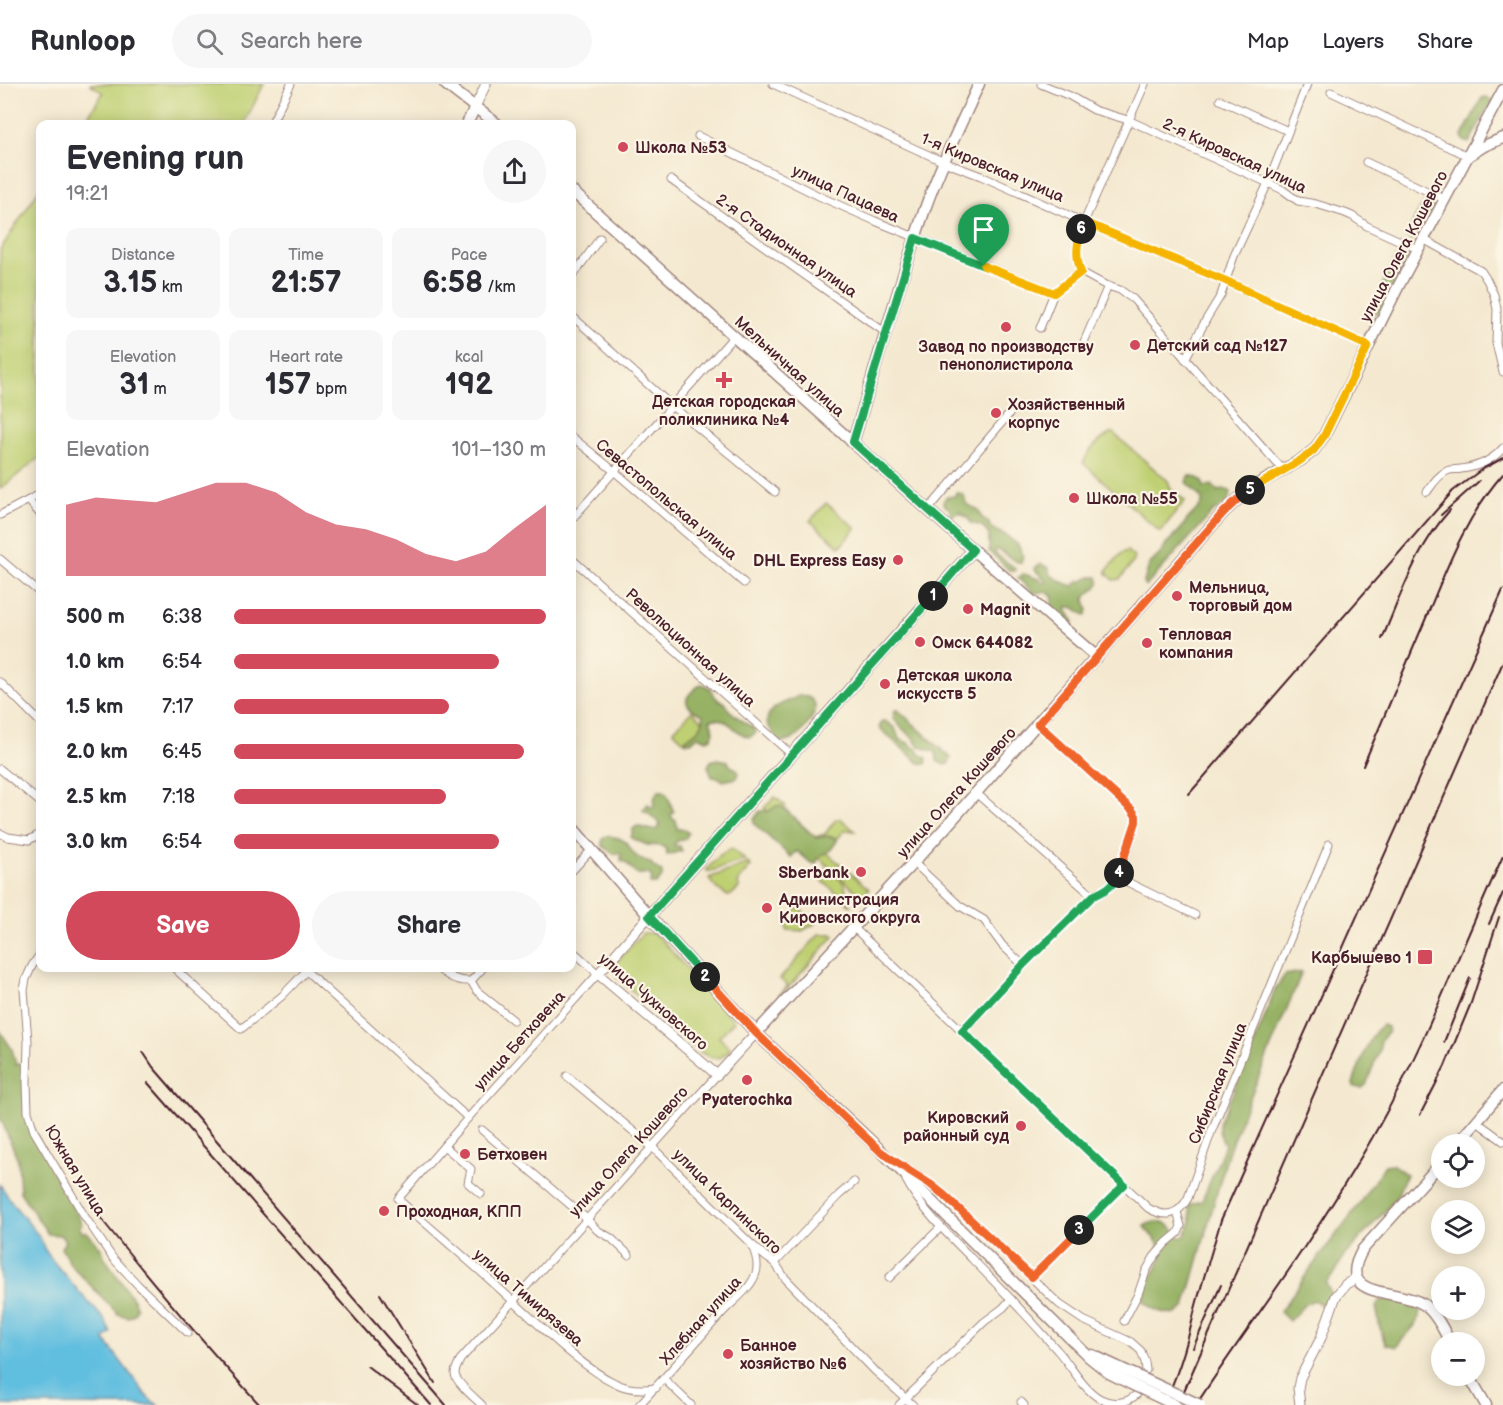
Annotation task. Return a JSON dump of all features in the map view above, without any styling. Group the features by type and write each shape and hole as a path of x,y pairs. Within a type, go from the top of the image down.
{"main road":[{"path":"445,84 492,120"},
{"path":"853,442 915,238 944,162 979,84"},
{"name":"улица Олега Кошевого","path":"756,1033 1038,724 1223,513 1253,487 1301,460 1314,450 1324,436 1444,199 1468,156 1480,143 1503,90"},
{"path":"469,120 475,107"},
{"path":"1480,143 1503,138"},
{"name":"Мельничная улица","path":"576,194 928,510 1097,657"},
{"name":"улица Бетховена","path":"649,916 973,550"},
{"path":"576,831 649,916 756,1033 903,1173 1098,1365 1109,1373 1133,1379 1200,1405"},
{"path":"1466,1134 1503,1090"},
{"path":"1431,1174 1364,1249 1355,1266 1357,1278 1361,1284 1371,1290 1412,1299 1429,1309 1444,1332"},
{"path":"1133,1379 1175,1405"},
{"path":"1475,1386 1486,1405"}],"street":[{"path":"274,120 291,84"},
{"path":"475,107 486,84"},
{"name":"1-я Кировская улица","path":"773,84 944,162 1226,281 1368,346"},
{"name":"2-я Кировская улица","path":"1041,84 1070,96 1094,110 1128,120 1268,183 1298,201 1345,213 1367,226 1420,244 1481,271 1494,295 1497,309 1496,343 1503,372"},
{"path":"1144,84 1084,222 1076,255 1081,272 1133,298 1283,470"},
{"path":"1185,359 1217,303 1307,84"},
{"path":"1331,92 1468,156"},
{"path":"1220,100 1288,131"},
{"name":"улица Пацаева","path":"698,136 821,197 915,238 1054,293"},
{"path":"1366,162 1444,199"},
{"name":"2-я Стадионная улица","path":"671,180 886,333"},
{"path":"576,271 600,238"},
{"path":"1040,328 1054,293 1081,272"},
{"path":"1084,342 1108,286"},
{"path":"576,320 672,406 775,492"},
{"path":"576,514 734,336"},
{"path":"928,510 1010,413"},
{"name":"Севастопольская улица","path":"576,440 744,583"},
{"path":"1427,492 1441,474 1449,470 1474,467 1487,462 1503,448"},
{"path":"0,515 36,497"},
{"path":"29,501 36,509"},
{"path":"0,559 36,590"},
{"name":"Революционная улица","path":"576,563 792,755"},
{"path":"0,682 36,718"},
{"path":"962,1031 1023,965 1093,896 1112,885 1117,877 1136,822 1136,816 1132,810 1038,724"},
{"path":"0,770 36,799"},
{"path":"976,793 1093,896"},
{"path":"0,833 8,837 29,840 36,836"},
{"name":"Сибирская улица","path":"1124,1321 1154,1257 1178,1233 1180,1226 1177,1212 1188,1198 1212,1130 1329,844"},
{"path":"576,867 592,849"},
{"path":"913,862 960,906 984,920 1002,945 1023,965"},
{"path":"1117,877 1195,915"},
{"name":"улица Бетховена","path":"398,1199 649,916"},
{"path":"853,927 1148,1208 1166,1215 1177,1212"},
{"name":"улица Чухновского","path":"576,954 717,1075"},
{"name":"Южная улица","path":"36,960 26,979 24,990 28,1041 28,1112 34,1131 85,1217 112,1257 188,1333"},
{"path":"178,972 241,1029 282,996 302,972"},
{"path":"308,972 468,1118"},
{"path":"442,972 451,979 462,982 471,981 479,972"},
{"path":"471,981 477,991 513,1020"},
{"name":"улица Олега Кошевого","path":"482,1405 457,1379 456,1366 460,1360 651,1146 756,1033"},
{"name":"улица Карпинского","path":"567,1076 651,1146 751,1244 775,1263 792,1286 876,1372 913,1405"},
{"path":"1477,1122 1503,1142"},
{"path":"482,1130 629,1255"},
{"path":"444,1146 471,1169 468,1183 482,1194"},
{"path":"880,1151 944,1195 1059,1304 1070,1312 1131,1342 1141,1352 1146,1370"},
{"path":"903,1173 914,1196 1060,1352 1090,1390 1099,1397 1116,1403 1130,1400 1137,1394"},
{"path":"775,1263 854,1182"},
{"path":"1032,1277 1124,1185"},
{"name":"улица Тимирязева","path":"398,1199 596,1372 614,1383 634,1389 656,1388"},
{"path":"889,1278 941,1227"},
{"name":"Хлебная улица","path":"639,1405 752,1282 758,1264 751,1244"},
{"path":"1300,1405 1298,1388 1300,1378 1324,1333 1336,1296 1346,1284 1357,1278"},
{"path":"899,1405 984,1322 1004,1308 1011,1299"},
{"path":"664,1379 691,1405"}],"green space":[{"path":"90,84 264,84 246,120 86,120 103,93"},
{"path":"1487,97 1492,101 1469,143 1464,141 1462,136 1482,98"},
{"path":"36,194 36,460 0,489 0,250"},
{"path":"1432,196 1437,201 1418,236 1412,240 1407,237 1412,226 1420,209"},
{"path":"1403,249 1408,250 1409,255 1380,312 1372,313 1385,279"},
{"path":"1112,432 1168,481 1171,489 1185,501 1160,532 1083,463 1090,450"},
{"path":"1189,476 1199,478 1204,487 1212,485 1218,491 1231,492 1229,498 1214,511 1146,586 1144,582 1149,565 1202,504 1202,499 1186,482"},
{"path":"956,492 964,495 966,504 978,510 991,528 1018,545 1023,555 1021,563 996,549 995,551 1015,568 1015,571 1010,571 989,551 989,535 982,526 971,523 959,512 950,516 949,509 943,502 946,497 955,496"},
{"path":"826,503 856,528 840,547 810,521"},
{"path":"1127,551 1134,557 1134,561 1120,579 1114,580 1107,574 1107,570 1122,553"},
{"path":"1041,564 1049,568 1050,574 1073,586 1080,580 1082,582 1089,577 1098,577 1099,583 1085,598 1088,610 1086,615 1073,607 1067,608 1074,622 1070,625 1051,611 1053,596 1046,592 1034,593 1018,578 1023,574 1037,578 1044,583 1046,581 1035,570 1035,567"},
{"path":"702,684 709,687 716,698 754,728 756,733 750,737 745,736 727,722 716,719 710,720 714,732 711,738 707,740 698,736 691,742 686,742 685,740 698,730 703,720 703,715 687,703 687,698"},
{"path":"800,695 814,702 814,714 792,740 778,742 768,727 769,714 777,706"},
{"path":"895,710 898,710 951,758 948,764 944,765 937,761 936,752 918,746 893,718"},
{"path":"692,711 705,723 686,743 673,731"},
{"path":"882,721 895,728 899,739 926,757 926,764 919,763 879,728"},
{"path":"718,759 728,761 730,766 737,769 739,773 737,778 723,781 712,777 708,766 711,761"},
{"path":"659,791 664,791 668,796 674,812 671,815 676,820 677,829 684,829 688,833 686,838 676,842 674,846 680,846 682,851 667,855 666,849 662,846 647,845 631,838 633,829 637,826 651,830 657,829 660,824 643,810 648,804 653,808 655,795"},
{"path":"775,797 815,837 825,834 836,819 841,819 855,831 845,830 826,852 869,889 862,897 764,808"},
{"path":"776,806 781,806 816,838 827,836 836,838 837,841 830,851 820,856 816,863 811,863 797,851 791,857 754,824 754,819 760,811 769,811"},
{"path":"609,836 626,842 640,859 650,862 662,872 662,877 656,884 650,884 652,878 649,874 637,874 621,861 621,853 613,854 603,846 604,837"},
{"path":"730,849 745,860 708,872 706,870 720,855"},
{"path":"748,863 751,866 738,881 739,888 731,895 728,896 719,890 709,878"},
{"path":"826,869 844,883 850,905 818,877"},
{"path":"798,907 816,923 802,931 787,930 786,921"},
{"path":"643,933 652,933 659,937 734,1021 719,1037 731,1049 720,1058 699,1052 617,977 614,969 617,961"},
{"path":"819,934 833,934 834,936 781,996 779,995 788,986 780,979"},
{"path":"1302,972 1228,1153 1185,1307 1176,1314 1158,1311 1143,1300 1145,1289 1162,1258 1158,1243 1144,1226 1155,1222 1164,1223 1172,1228 1179,1237 1184,1237 1191,1222 1189,1205 1202,1201 1225,1145 1219,1132 1220,1120 1275,989 1285,975"},
{"path":"1382,1025 1387,1027 1388,1031 1381,1041 1366,1085 1362,1088 1354,1087 1364,1052 1377,1029"},
{"path":"0,1031 12,1049 16,1065 24,1063 27,1116 82,1224 79,1227 83,1233 86,1231 100,1247 106,1260 133,1299 137,1308 134,1314 128,1317 118,1314 71,1265 61,1248 65,1241 60,1235 48,1234 20,1192 18,1160 0,1117"},
{"path":"1392,1164 1406,1174 1396,1199 1344,1256 1335,1273 1326,1283 1332,1296 1329,1304 1325,1307 1314,1300 1305,1304 1289,1321 1280,1312 1385,1165"},
{"path":"1381,1300 1409,1302 1418,1307 1421,1312 1416,1324 1396,1347 1385,1344 1376,1306"}],"water":[{"path":"0,1185 38,1235 53,1261 104,1319 111,1333 104,1339 149,1399 158,1405 0,1405"}],"railway":[{"path":"1189,794 1453,491 1481,470 1503,458"},
{"path":"1363,766 1458,543 1478,507 1503,474"},
{"path":"1441,515 1479,481"},
{"path":"1382,639 1419,555 1438,524 1450,510"},
{"path":"1163,1405 1182,1360 1221,1220 1503,590"},
{"path":"1176,1405 1503,662"},
{"path":"1196,1405 1309,1239 1380,1124 1414,1058 1503,856"},
{"path":"1489,924 1503,893"},
{"path":"1420,1115 1445,1066 1471,1003 1499,917"},
{"path":"1444,1042 1470,978"},
{"path":"143,1052 153,1067 446,1405"},
{"path":"148,1083 431,1405"},
{"path":"91,1206 174,1307 260,1405"},
{"path":"1193,1348 1221,1285"},
{"path":"380,1294 435,1383"},
{"path":"367,1366 418,1405"}],"place":[{"name":"Школа №53","path":"623,147"},
{"name":"Завод по производству пенополистирола","path":"1006,327"},
{"name":"Детский сад №127","path":"1135,345"},
{"name":"Детская городская поликлиника №4","path":"724,380"},
{"name":"Хозяйственный корпус","path":"996,413"},
{"name":"Школа №55","path":"1074,498"},
{"name":"DHL Express Easy","path":"898,560"},
{"name":"Мельница, торговый дом","path":"1177,596"},
{"name":"Magnit","path":"968,609"},
{"name":"Омск 644082","path":"920,642"},
{"name":"Тепловая компания","path":"1147,643"},
{"name":"Детская школа искусств 5","path":"885,684"},
{"name":"Sberbank","path":"861,872"},
{"name":"Администрация Кировского округа","path":"767,908"},
{"name":"Карбышево 1","path":"1425,957"},
{"name":"Pyaterochka","path":"747,1080"},
{"name":"Кировский районный суд","path":"1021,1126"},
{"name":"Бетховен","path":"465,1154"},
{"name":"Проходная, КПП","path":"384,1211"},
{"name":"Банное хозяйство №6","path":"728,1354"}],"route":[{"path":"1084,222 1226,281 1368,346 1324,436 1314,450 1301,460 1253,487 1223,513 1038,724 1132,810 1136,816 1136,822 1121,868 1112,885 1093,896 1023,965 962,1031 1124,1185 1032,1277 944,1195 880,1151 756,1033 649,916 973,550 853,442 915,238 984,266 1054,293 1081,272 1076,255 1084,222"}]}
